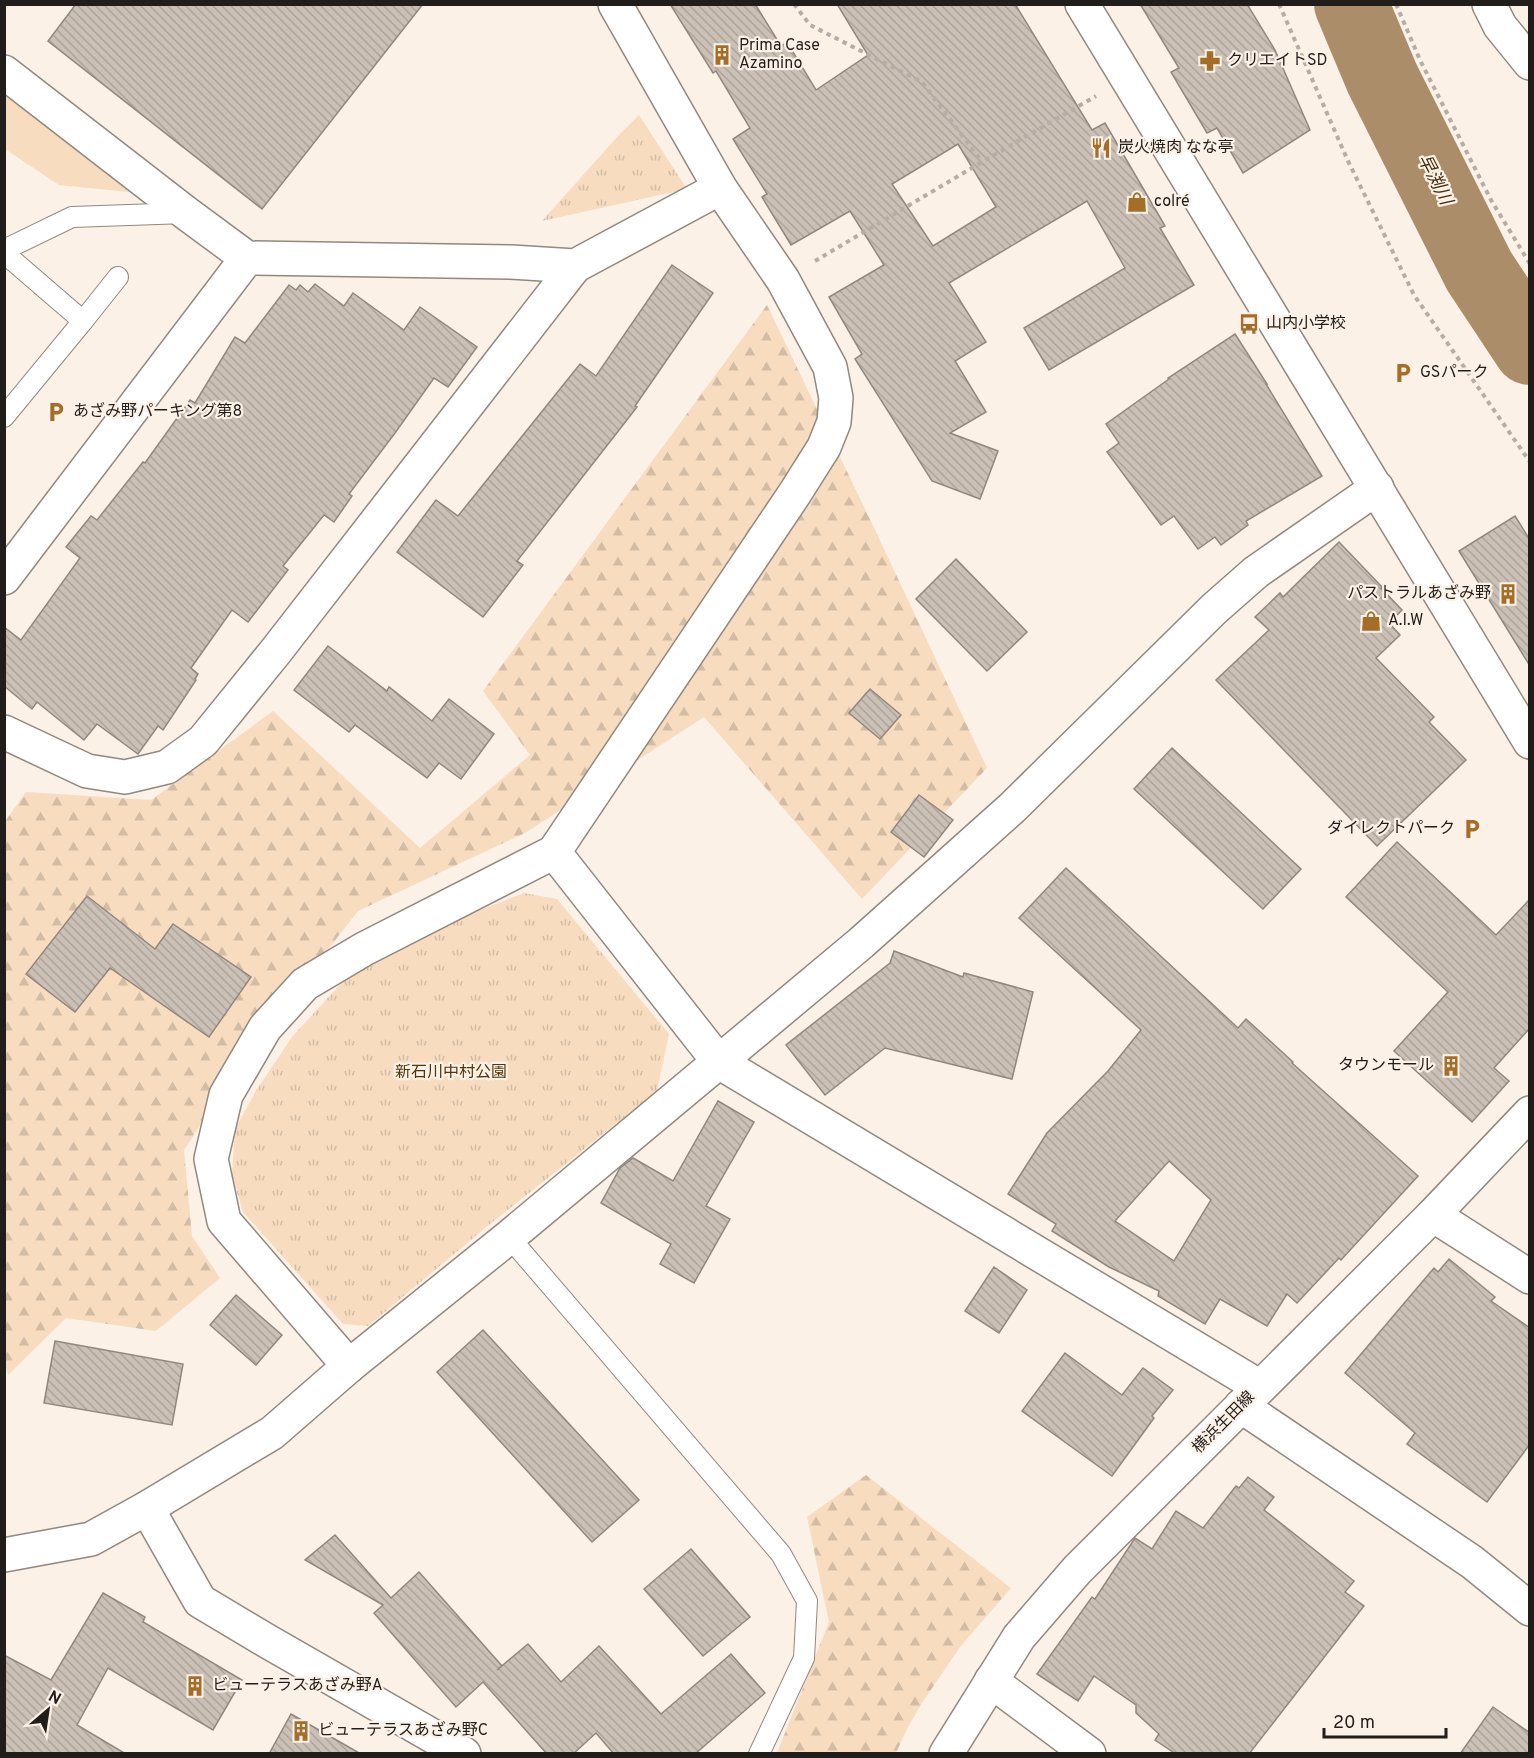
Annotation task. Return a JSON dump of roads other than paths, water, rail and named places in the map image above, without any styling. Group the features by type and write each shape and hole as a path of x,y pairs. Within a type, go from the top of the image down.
{"street":[{"path":"349,1366 224,1221 211,1159 226,1095 265,1028 305,984 364,949 554,852 795,493 824,447 834,422 836,398 830,367 783,280 720,188 615,4"},
{"path":"1082,4 1530,742"},
{"path":"1489,4 1500,26 1530,63"},
{"path":"4,72 247,258 511,262 575,266"},
{"path":"4,732 87,771 125,777 167,767 203,741 276,651 575,266 720,188"},
{"path":"4,578 247,258"},
{"path":"4,1555 91,1539 273,1433 349,1366 509,1237 861,943 1012,808 1214,609 1256,572 1377,488"},
{"path":"554,852 719,1062 1251,1396 1472,1562 1530,1609"},
{"name":"横浜生田線","path":"946,1754 1019,1637 1077,1570 1433,1215 1530,1113"},
{"path":"1433,1215 1530,1278"},
{"path":"147,1508 200,1601 464,1754"},
{"path":"991,1681 1089,1754"}],"lane":[{"path":"83,321 4,251 72,217 186,213"},
{"path":"4,417 118,277"},
{"path":"509,1237 781,1554 807,1601 804,1658 759,1754"}],"waterway":[{"name":"早渕川","path":"1351,4 1382,78 1479,271 1530,348"}],"place":[{"name":"Prima Case Azamino","path":"722,55"},
{"name":"クリエイトSD","path":"1210,61"},
{"name":"炭火焼肉 なな亭","path":"1101,148"},
{"name":"colré","path":"1137,202"},
{"name":"山内小学校","path":"1249,324"},
{"name":"GSパーク","path":"1403,373"},
{"name":"あざみ野パーキング第8","path":"56,412"},
{"name":"パストラルあざみ野","path":"1508,594"},
{"name":"A.I.W","path":"1371,621"},
{"name":"ダイレクトパーク","path":"1472,829"},
{"name":"タウンモール","path":"1451,1066"},
{"name":"ビューテラスあざみ野A","path":"195,1686"},
{"name":"ビューテラスあざみ野C","path":"301,1731"}],"park label":[{"name":"新石川中村公園","path":"451,1073"}]}
